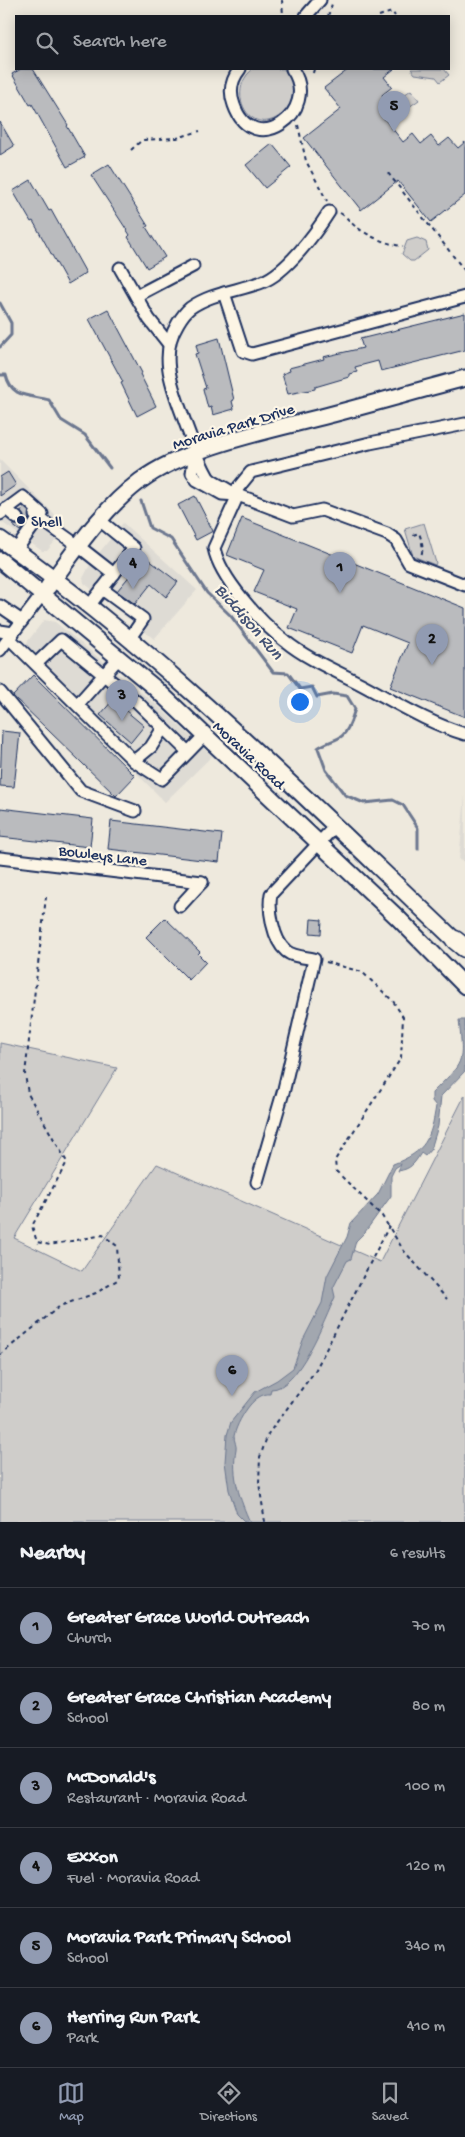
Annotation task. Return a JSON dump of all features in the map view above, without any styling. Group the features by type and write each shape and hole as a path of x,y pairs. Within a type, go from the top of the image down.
{"main road":[{"name":"Moravia Park Drive","path":"41,596 77,544 98,520 140,481 158,470 195,454 267,430 465,378"},
{"name":"Moravia Road","path":"0,539 54,578 130,638 230,726 462,946"},
{"name":"Moravia Road","path":"2,567 155,688 465,986"}],"street":[{"path":"307,15 320,0"},
{"path":"239,70 233,79 233,101 241,120 248,127 257,129 278,126 286,120 296,107 300,93 299,82 293,70"},
{"path":"330,210 319,228 286,268 262,282 224,293 189,308 177,324 168,343 170,382 195,454 192,472 197,480 222,494 235,494 293,516 322,510 387,534 396,540 407,562 465,585"},
{"path":"136,296 193,266"},
{"path":"120,268 149,319 168,343"},
{"path":"224,293 242,351 252,354 465,297"},
{"path":"465,424 370,443 251,472 235,494 214,548 229,582 285,642 303,654 435,723 465,734"},
{"path":"3,512 20,505 23,497 40,510 42,514 29,527 16,550"},
{"path":"3,512 17,518"},
{"path":"37,517 77,544 114,574"},
{"path":"89,606 134,548 98,520"},
{"path":"102,589 143,619 130,638"},
{"name":"Moravia Park Drive","path":"0,650 7,634 22,621 41,596"},
{"path":"0,606 22,621"},
{"path":"7,634 134,760 162,779 205,736"},
{"path":"36,664 61,640 137,702 188,752"},
{"path":"78,704 118,658"},
{"path":"0,692 81,791 135,811"},
{"path":"134,760 151,747 163,728"},
{"path":"257,1182 284,1089 314,959 292,954 281,945 270,909 270,900 275,888 335,826"},
{"name":"Bowleys Lane","path":"0,858 202,882 180,906"}],"path":[{"path":"282,0 283,15"},
{"path":"328,15 332,4"},
{"path":"382,15 392,12 394,15"},
{"path":"298,125 306,161 330,210 347,216 355,226 392,245 403,246"},
{"path":"131,150 142,140 177,138 200,131"},
{"path":"388,173 465,271"},
{"path":"413,534 419,533 423,550 417,567"},
{"path":"0,1355 60,1306 96,1293 119,1279 117,1246 103,1235 50,1246 38,1242 32,1226 67,1162 28,1094 26,1074 46,898"},
{"path":"314,959 362,972 393,1001 403,1017 401,1058 335,1160 336,1171 379,1213 404,1251 447,1299"},
{"path":"265,1522 259,1483 260,1457 268,1434 315,1371 388,1226"}],"shaded area":[{"path":"252,70 285,70 294,85 291,105 278,117 266,121 255,119 247,113 242,103 241,91 244,79"},
{"path":"412,70 445,70 449,75 440,82 436,77 415,74"},
{"path":"411,90 419,100 409,107 401,97"},
{"path":"417,238 426,242 428,250 414,261 410,261 402,254 407,241"},
{"path":"0,460 67,527 47,551 42,551 0,521"},
{"path":"123,523 197,590 154,639 84,583 83,578 91,563"},
{"path":"424,523 435,565 413,556 405,529"},
{"path":"44,620 55,622 159,707 212,756 165,802 18,654"},
{"path":"465,796 465,862 459,860"},
{"path":"459,1020 465,1020 465,1071 441,1096 438,1126 431,1149 425,1156 421,1153 409,1167 398,1171 401,1164 395,1168 391,1176 391,1196 365,1232 356,1241 351,1259 347,1261 333,1288 335,1297 309,1352 291,1378 281,1386 271,1389 270,1394 262,1395 252,1403 236,1428 234,1436 236,1478 240,1496 250,1522 245,1522 237,1514 229,1490 225,1462 227,1435 231,1422 255,1392 277,1380 293,1368 303,1340 322,1303 327,1276 347,1237 351,1223 378,1194 393,1164 420,1149 429,1135 436,1106 432,1101 432,1093 456,1068 461,1055"},
{"path":"0,1043 117,1068 14,1238 82,1271 157,1164 380,1262 465,1095 465,1522 0,1522"}],"building":[{"path":"19,70 34,70 68,125 85,157 67,167 32,104 30,105 12,74"},
{"path":"348,70 393,70 384,77 392,87 382,95 390,105 380,113 403,142 413,134 421,144 431,136 439,146 449,138 458,148 465,142 465,195 431,222 398,181 361,210 304,138 341,109 324,88"},
{"path":"0,122 14,146 0,155"},
{"path":"272,144 291,167 265,188 246,165"},
{"path":"109,164 165,257 147,268 128,237 130,235 91,175"},
{"path":"31,180 49,211 51,210 86,273 68,284 33,221 31,222 13,191"},
{"path":"108,309 142,373 140,374 156,406 137,416 121,383 123,382 89,319"},
{"path":"465,313 465,350 381,371 378,361 355,367 357,372 349,374 349,377 315,387 315,389 288,394 282,374 290,371 289,368 324,359 323,357 363,348 360,339"},
{"path":"219,338 234,400 232,401 234,409 213,415 211,407 208,408 203,389 206,388 195,354 198,353 196,345"},
{"path":"8,472 16,485 0,496 0,477"},
{"path":"195,496 213,531 196,540 178,505"},
{"path":"24,508 28,512 29,519 20,531 12,525 19,525 23,522 24,516 21,512"},
{"path":"242,518 465,608 465,717 390,687 408,643 363,625 352,653 289,628 297,609 254,592 264,570 227,555"},
{"path":"149,560 178,582 166,597 151,584 135,604 117,591 132,573 136,576"},
{"path":"33,675 135,776 116,796 13,696"},
{"path":"113,700 144,726 131,742 100,715"},
{"path":"2,731 20,733 14,787 0,786"},
{"path":"0,808 93,819 90,847 0,837"},
{"path":"111,821 222,834 219,862 108,849"},
{"path":"165,918 200,952 198,954 206,962 189,980 146,937"},
{"path":"311,919 322,920 321,934 310,933"}],"waterway":[{"name":"Biddison Run","path":"0,303 11,323 11,335 0,347"},
{"name":"Biddison Run","path":"0,375 6,375 8,382 17,392 49,400 61,420 85,435 110,468"},
{"name":"Biddison Run","path":"141,501 150,528 171,539 207,593 231,616 273,672 288,673 300,689 312,687 317,697 333,694 347,696 355,709 351,722 343,735 318,748 326,770 345,795 364,803 393,800 403,805 418,828 418,849"}],"tunnel":[{"path":"24,508 35,515"}],"place":[{"name":"Moravia Park Primary School","path":"394,132"},
{"name":"Shell","path":"21,520"},
{"name":"Exxon","path":"133,589"},
{"name":"Greater Grace World Outreach","path":"340,593"},
{"name":"Greater Grace Christian Academy","path":"432,665"},
{"name":"McDonald's","path":"122,721"},
{"name":"Herring Run Park","path":"232,1396"}]}
